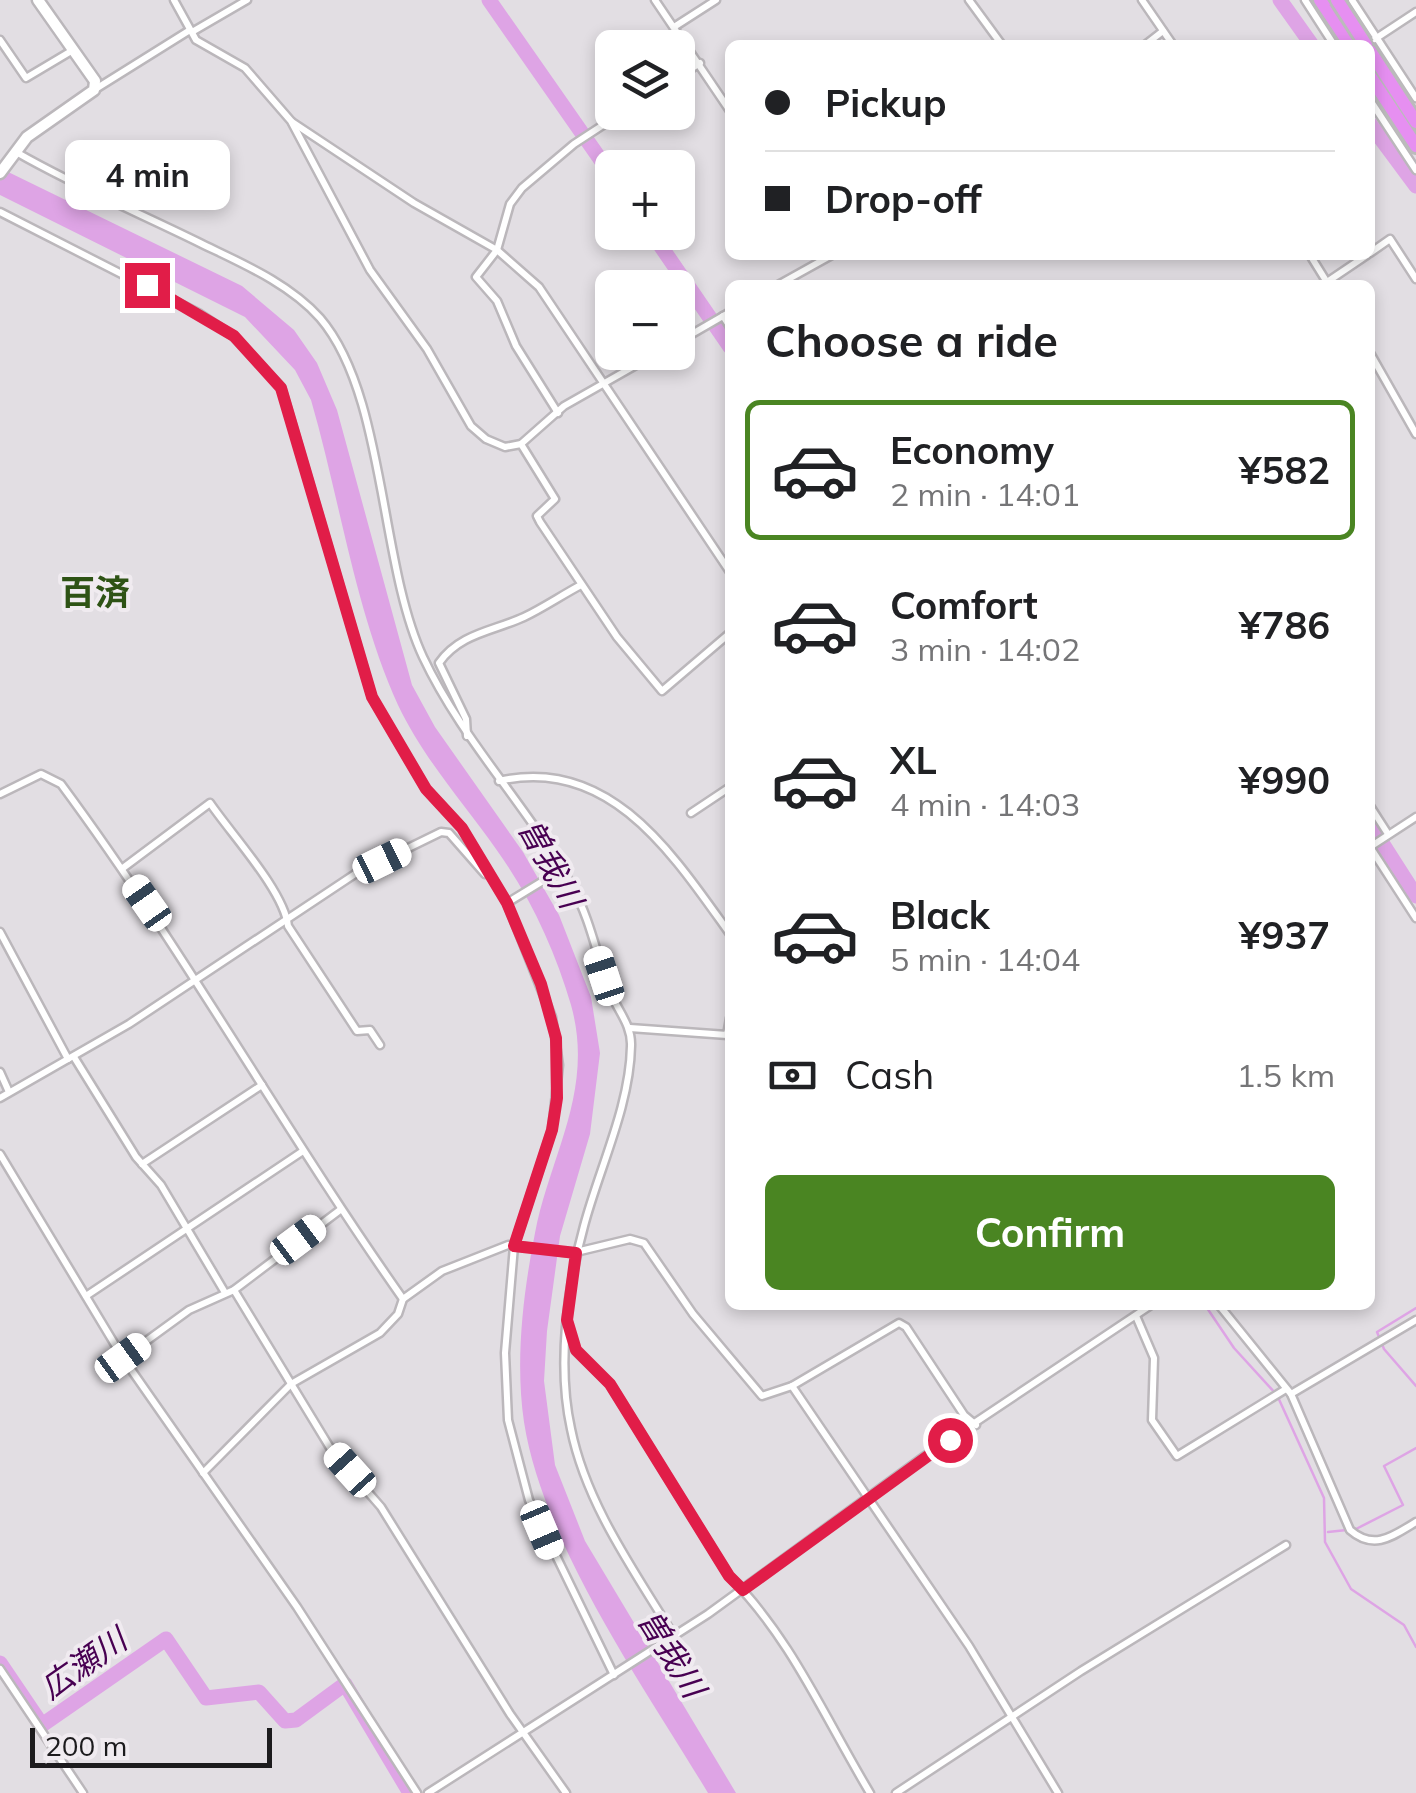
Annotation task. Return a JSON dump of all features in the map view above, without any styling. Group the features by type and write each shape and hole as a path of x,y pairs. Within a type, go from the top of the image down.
{"highway":[{"path":"1320,0 1347,40"},
{"path":"1337,0 1366,40"},
{"path":"1375,53 1416,122"},
{"path":"1375,84 1416,146"}],"main road":[{"path":"0,174 11,154 94,90 95,81 38,0"}],"street":[{"path":"174,0 191,32 245,68 291,121 370,270 427,349 472,426 498,445 522,444 558,414 630,370"},
{"path":"94,90 246,0"},
{"path":"655,0 725,103"},
{"path":"674,28 716,0"},
{"path":"969,0 998,40"},
{"path":"1142,0 1169,40"},
{"path":"1305,0 1331,40"},
{"path":"1352,0 1368,40"},
{"path":"1375,41 1416,12"},
{"path":"1152,40 1164,32"},
{"path":"0,40 26,78 73,50"},
{"path":"1375,51 1416,98"},
{"path":"695,66 700,63"},
{"path":"1375,108 1416,170"},
{"path":"291,121 414,203 497,250 539,287 725,564"},
{"path":"558,414 516,346 497,301 476,276 497,250 510,204 574,144 595,130"},
{"path":"11,154 256,270 322,320 342,355 362,414 410,626 467,738 558,872 587,922 614,1002 630,1028 629,1068 574,1253 567,1320 567,1398 574,1442 610,1530 674,1636"},
{"path":"0,212 200,314 234,336 281,388 372,697 426,789 462,828 496,886"},
{"path":"1375,249 1390,239 1416,279"},
{"path":"787,280 821,260"},
{"path":"1332,280 1360,260"},
{"path":"695,331 725,315"},
{"path":"1375,361 1413,422 1416,434"},
{"path":"522,444 555,499 537,516 581,584 662,691 725,637"},
{"path":"467,738 466,719 439,663 445,654 484,629 520,619 581,584"},
{"path":"0,794 47,773 61,784 198,979 340,1210 403,1299"},
{"path":"498,781 526,774 570,781 611,798 660,841 725,927"},
{"path":"691,813 725,790"},
{"path":"123,868 210,803 262,875 356,1031 370,1030 380,1045"},
{"path":"1375,814 1388,836"},
{"path":"1375,844 1416,818"},
{"path":"0,1098 198,979 354,874 441,832 448,833 510,902 546,1000 559,1065 552,1130 519,1246 505,1353 506,1398 516,1462 555,1560 614,1675"},
{"path":"1375,852 1416,918"},
{"path":"510,902 558,872"},
{"path":"0,932 71,1058 142,1164 161,1185 224,1291"},
{"path":"630,1028 725,1035"},
{"path":"0,1072 9,1092"},
{"path":"142,1164 197,1132 262,1084"},
{"path":"86,1296 303,1151"},
{"path":"0,1154 123,1358 351,1687 417,1793"},
{"path":"123,1358 189,1310 224,1291 234,1290 340,1210"},
{"path":"203,1473 291,1384 380,1333 398,1314 403,1299 442,1271 493,1249 519,1246 574,1253 630,1239 644,1243 762,1396 792,1386 899,1323 906,1327 964,1415 976,1425"},
{"path":"234,1290 332,1451 381,1507 523,1733 566,1793"},
{"path":"428,1793 666,1642 743,1590 865,1498 1145,1310"},
{"path":"1222,1310 1289,1391 1350,1530 1361,1540 1385,1541 1416,1522"},
{"path":"1136,1316 1154,1358 1152,1420 1177,1456 1416,1320"},
{"path":"567,1320 576,1350 610,1384 729,1576 816,1694 870,1793"},
{"path":"792,1386 969,1646 1058,1793"},
{"path":"896,1793 1009,1717 1286,1545"},
{"path":"0,1669 83,1793"}],"shaded area":[{"path":"0,168 242,286 294,330 317,363 337,410 412,685 435,727 523,852 559,915 591,997 600,1053 590,1134 560,1236 547,1331 544,1381 555,1465 585,1541 736,1793 708,1793 599,1614 552,1517 535,1469 521,1399 522,1328 535,1233 574,1094 577,1036 571,1005 549,944 520,885 431,761 398,705 359,593 311,400 295,370 245,317 0,195"}],"waterway":[{"path":"489,0 595,152"},
{"path":"1280,0 1308,40"},
{"path":"1375,131 1416,186"},
{"path":"663,250 725,340"},
{"path":"1375,832 1416,896"},
{"path":"1416,1308 1377,1332 1384,1349 1416,1386"},
{"path":"1208,1310 1234,1348 1277,1395 1324,1498 1325,1542 1351,1589 1404,1625 1416,1647"},
{"path":"1328,1532 1356,1529 1403,1505 1384,1466 1416,1448"},
{"name":"広瀬川","path":"0,1663 42,1725 166,1639 206,1698 259,1692 285,1721 296,1720 345,1684 410,1793"}],"district":[{"name":"百済","path":"95,592"}],"route":[{"path":"147,285 234,336 281,388 372,697 426,789 462,828 507,903 552,1017 559,1065 552,1130 514,1246 576,1253 567,1320 576,1350 610,1384 729,1576 743,1590 950,1440"}],"water label":[{"name":"曽我川","path":"551,863"},
{"name":"曽我川","path":"672,1653"}]}
